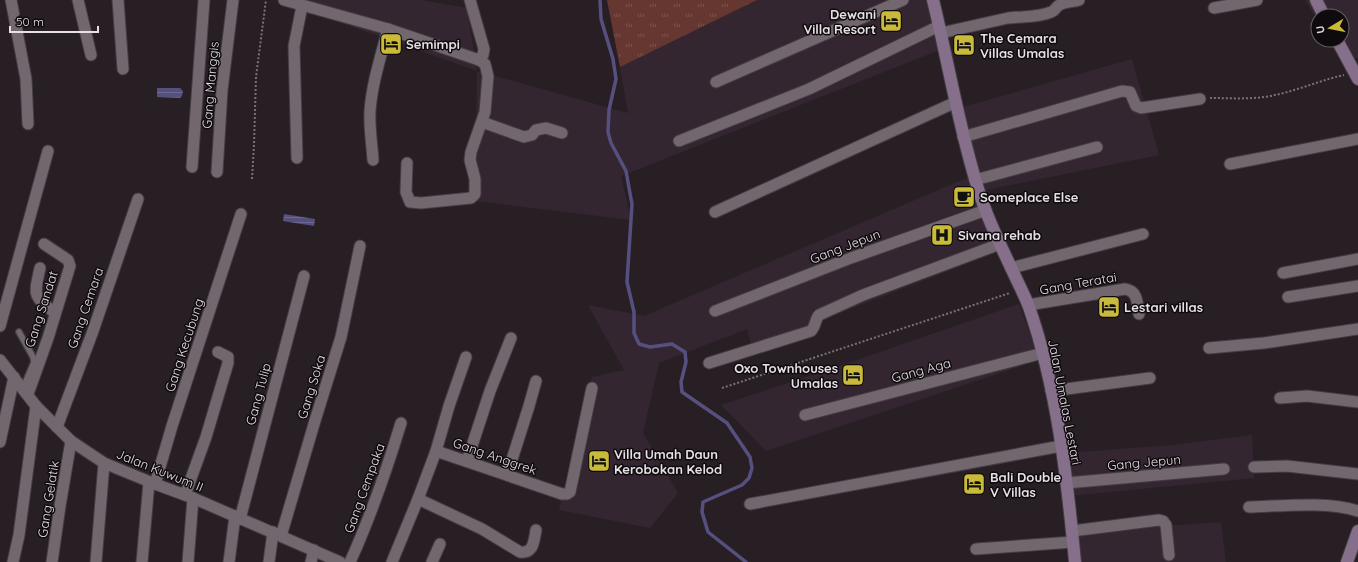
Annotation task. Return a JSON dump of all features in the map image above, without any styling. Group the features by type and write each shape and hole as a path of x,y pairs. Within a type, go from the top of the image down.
{"street":[{"path":"11,0 26,79 28,124"},
{"path":"78,0 91,56"},
{"path":"118,0 123,69"},
{"path":"192,167 204,0"},
{"name":"Gang Manggis","path":"217,172 222,90 233,0"},
{"path":"284,0 388,29 480,60 485,64 487,71 485,112 471,152 470,160 475,179 475,194 471,198 421,203 410,202 406,192 408,162"},
{"path":"470,0 484,49 480,60"},
{"path":"716,82 903,0"},
{"name":"Jalan Umalas Lestari","path":"933,0 963,137 975,180 1000,244 1028,306 1043,353 1061,446 1075,562"},
{"path":"679,141 809,89 940,30 1019,16 1027,17 1047,14 1052,12 1058,5 1078,0"},
{"path":"1214,8 1257,0"},
{"path":"297,158 294,52 302,6"},
{"path":"373,160 370,112 373,91 388,29"},
{"path":"1341,48 1357,76"},
{"path":"963,137 1122,92 1130,92 1136,106 1141,108 1200,98"},
{"path":"715,212 956,102"},
{"path":"482,122 524,137 532,135 536,130 546,128 562,133"},
{"path":"1230,164 1358,138"},
{"path":"975,180 1097,147"},
{"path":"0,326 48,151"},
{"name":"Gang Cemara","path":"57,427 93,331 138,199"},
{"name":"Gang Jepun","path":"715,311 851,258 986,210"},
{"name":"Gang Kecubung","path":"152,483 241,214"},
{"path":"1011,268 1143,234"},
{"name":"Gang Sandat","path":"26,391 48,338 70,264 68,260 44,244"},
{"path":"709,363 811,330 814,327 819,315 863,294 1000,244"},
{"name":"Gang Soka","path":"269,562 341,337 360,246"},
{"path":"1283,272 1358,259"},
{"path":"40,268 35,291 39,300 55,313"},
{"name":"Gang Tulip","path":"229,562 238,518 304,276"},
{"path":"1288,297 1358,286"},
{"name":"Gang Teratai","path":"1028,306 1125,289 1133,291 1139,314"},
{"path":"1209,348 1264,343 1358,329"},
{"path":"467,461 490,391 511,338"},
{"path":"188,562 189,497 228,363 228,357 218,352"},
{"name":"Gang Aga","path":"805,414 1043,353"},
{"path":"436,451 449,406 466,357"},
{"name":"Jalan Kuwum II","path":"0,360 26,391 36,406 71,441 104,463 189,497 340,562"},
{"path":"0,442 14,377"},
{"path":"1051,391 1150,378"},
{"path":"507,475 536,381"},
{"name":"Gang Anggrek","path":"392,562 436,451 562,494 567,494 570,492 592,388"},
{"path":"1280,398 1307,396 1358,402"},
{"path":"13,562 19,535 36,406"},
{"name":"Gang Cempaka","path":"350,562 370,518 384,479 401,423"},
{"name":"Gang Gelatik","path":"52,562 71,441"},
{"path":"750,504 1061,446"},
{"path":"96,562 104,463"},
{"path":"1254,467 1287,466 1358,474"},
{"name":"Gang Jepun","path":"1066,483 1224,468"},
{"path":"142,562 152,483"},
{"path":"418,499 482,529 520,552 525,553 529,551 532,546 536,530"},
{"path":"1249,507 1320,506 1358,511"},
{"path":"976,549 1073,537 1159,520 1166,524 1169,555"},
{"path":"1347,562 1358,531"},
{"path":"432,562 440,544"},
{"path":"311,562 314,550"}],"lane":[{"path":"18,332 34,362 26,391"}],"path":[{"path":"252,179 256,77 266,0"},
{"path":"1200,98 1251,98 1274,96 1332,78 1357,76"},
{"path":"722,388 1021,289"}],"shaded area":[{"path":"277,0 421,0 467,8 477,71"},
{"path":"757,0 931,0 942,49 621,176 631,220 475,201 477,71 628,113 620,67"},
{"path":"1305,0 1358,0 1358,58 1343,60 1335,48 1350,48 1350,8 1310,8"},
{"path":"1132,59 1159,155 981,191 1000,251 837,314 753,353 747,329 659,363 643,433 678,493 650,528 559,510 592,377 624,370 588,305 644,316 971,176 964,164 956,109"},
{"path":"157,88 180,88 183,91 182,96 180,98 157,97"},
{"path":"284,214 315,219 314,226 283,221"},
{"path":"1019,304 1039,360 766,451 721,405 854,361"},
{"path":"1252,435 1254,478 1061,498 1066,453 1172,445"},
{"path":"1221,522 1226,562 1071,562 1066,533"}],"green space":[{"path":"607,0 757,0 620,67"}],"waterway":[{"path":"600,0 601,19 613,59 616,79 609,110 608,132 611,143 626,171 632,204 627,282 634,312 634,333 639,344 650,347 672,344 685,352 686,362 681,382 682,392 727,423 750,457 752,468 749,478 742,485 703,502 702,512 708,532 746,562"}],"place":[{"name":"Dewani Villa Resort","path":"891,21"},
{"name":"Semimpi","path":"391,44"},
{"name":"The Cemara Villas Umalas","path":"964,45"},
{"name":"Someplace Else","path":"964,197"},
{"name":"Sivana rehab","path":"942,235"},
{"name":"Lestari villas","path":"1109,307"},
{"name":"Oxo Townhouses Umalas","path":"853,375"},
{"name":"Villa Umah Daun Kerobokan Kelod","path":"599,461"},
{"name":"Bali Double V Villas","path":"974,484"}]}
